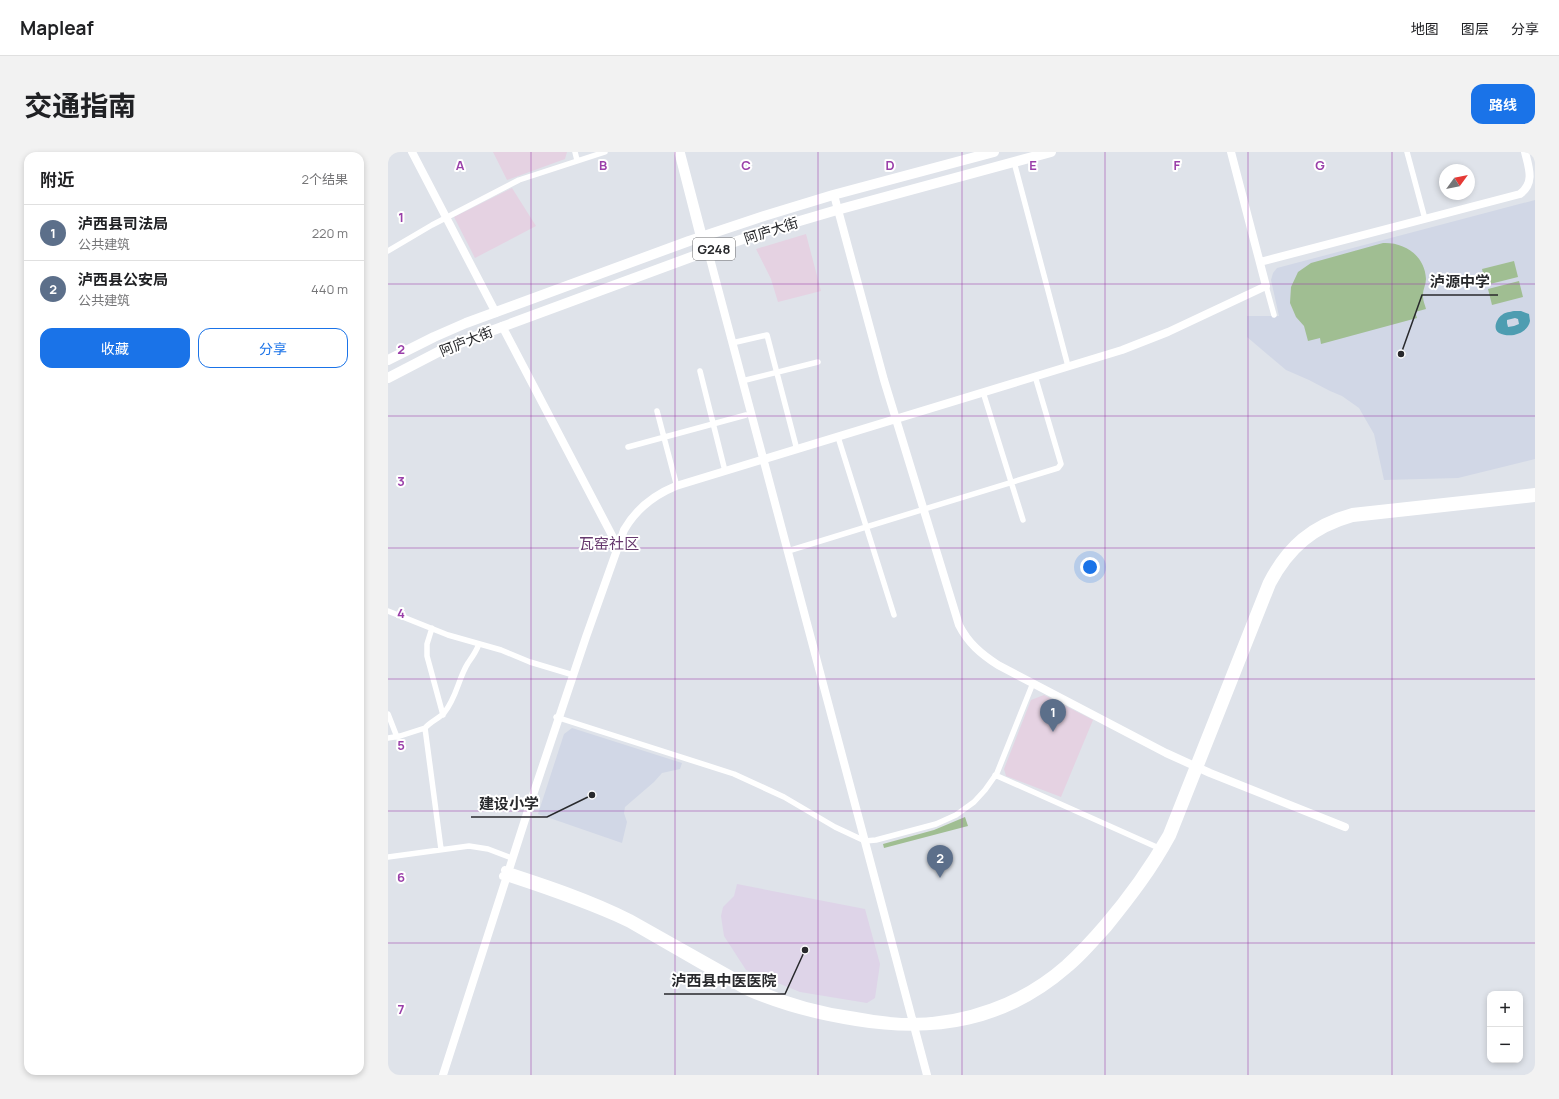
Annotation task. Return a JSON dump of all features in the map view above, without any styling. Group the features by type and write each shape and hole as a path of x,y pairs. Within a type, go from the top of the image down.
{"highway":[{"name":"阿庐大街","path":"701,237 834,195 994,152"},
{"name":"阿庐大街","path":"388,378 440,351 502,326 769,230 1051,152"},
{"name":"G248","path":"388,360 434,337 701,237"}],"main road":[{"path":"412,152 496,313"},
{"path":"443,1075 506,873 509,857 624,530 632,517 650,500 669,489 796,446 1035,376 1154,333 1266,284 1231,152"},
{"path":"1260,262 1520,194 1529,185 1531,177 1524,152"},
{"path":"834,195 895,417 962,631 976,648 986,657 1166,753 1196,767 1345,827"},
{"path":"705,252 732,343 760,458 911,1025 922,1075"},
{"path":"705,252 746,415 788,551 862,839"},
{"path":"502,326 616,543"},
{"path":"439,1075 570,674 616,543 625,522 635,509 654,493 676,482 724,467 838,436 1068,364"},
{"path":"1196,767 1267,582 1281,559 1300,538 1323,522 1352,512 1535,492"},
{"path":"506,873 572,892 619,912 749,985 785,1001 827,1011 911,1025 979,1012 1017,997 1040,984 1064,965 1084,946 1132,890 1162,849 1166,834 1196,767 1272,584 1286,562 1304,542 1326,528 1358,517 1535,498"},
{"path":"911,1025 928,1075"}],"street":[{"path":"575,152 577,160"},
{"path":"388,251 446,218 519,180 605,152"},
{"path":"676,152 701,237"},
{"path":"682,152 701,237"},
{"path":"1407,152 1425,219"},
{"path":"1014,162 1068,364"},
{"path":"1266,284 1274,315"},
{"path":"732,343 767,335 796,446"},
{"path":"742,381 818,362"},
{"path":"700,371 724,467"},
{"path":"788,551 1057,469 1060,466 1035,376"},
{"path":"983,392 1023,520"},
{"path":"657,411 676,482"},
{"path":"628,446 746,415"},
{"path":"838,436 894,615"},
{"path":"388,611 448,635 570,674"},
{"path":"432,628 427,644 427,656 442,714"},
{"path":"388,738 397,737 425,728 442,714 454,699 468,662 476,653 479,644"},
{"path":"557,717 734,774 784,797 835,827 862,839 876,840 936,824 949,819 974,802 985,790 995,775 1033,683"},
{"path":"388,714 397,737"},
{"path":"425,728 441,849"},
{"path":"995,775 1162,849"},
{"path":"388,857 469,846 488,849 509,857"}],"shaded area":[{"path":"493,152 567,152 565,159 507,180"},
{"path":"512,188 536,226 475,258 454,217"},
{"path":"1535,200 1535,459 1458,478 1384,480 1374,434 1359,408 1342,396 1286,370 1247,337 1247,316 1279,316 1271,280 1273,273 1277,268"},
{"path":"806,234 821,291 778,302 771,279 756,249"},
{"path":"1044,695 1093,720 1061,797 1006,776 1004,769 1031,700"},
{"path":"572,728 682,763 680,769 662,773 654,782 625,807 624,813 627,822 622,843 538,814 564,734"},
{"path":"737,884 865,909 880,964 875,998 867,1003 800,992 746,970 724,936 721,916 723,907 734,896"}],"green space":[{"path":"1383,243 1399,245 1406,248 1418,257 1425,271 1426,279 1423,300 1426,309 1415,312 1417,318 1321,344 1320,338 1308,341 1304,326 1296,317 1290,303 1291,287 1298,272 1311,263"},
{"path":"1514,261 1518,277 1486,285 1482,269"},
{"path":"1519,281 1523,297 1492,305 1488,289"},
{"path":"965,817 968,826 884,848 883,844 934,830"}],"water":[{"path":"1521,311 1529,314 1529,325 1518,334 1504,335 1499,333 1496,329 1498,319 1505,313","holes":["1515,318 1518,319 1519,324 1508,327 1507,320"]}],"place":[{"name":"泸源中学","path":"1401,354"},
{"name":"泸西县司法局","path":"1053,732"},
{"name":"建设小学","path":"592,795"},
{"name":"泸西县公安局","path":"940,878"},
{"name":"泸西县中医医院","path":"805,950"}],"district":[{"name":"瓦窑社区","path":"609,543"}]}
